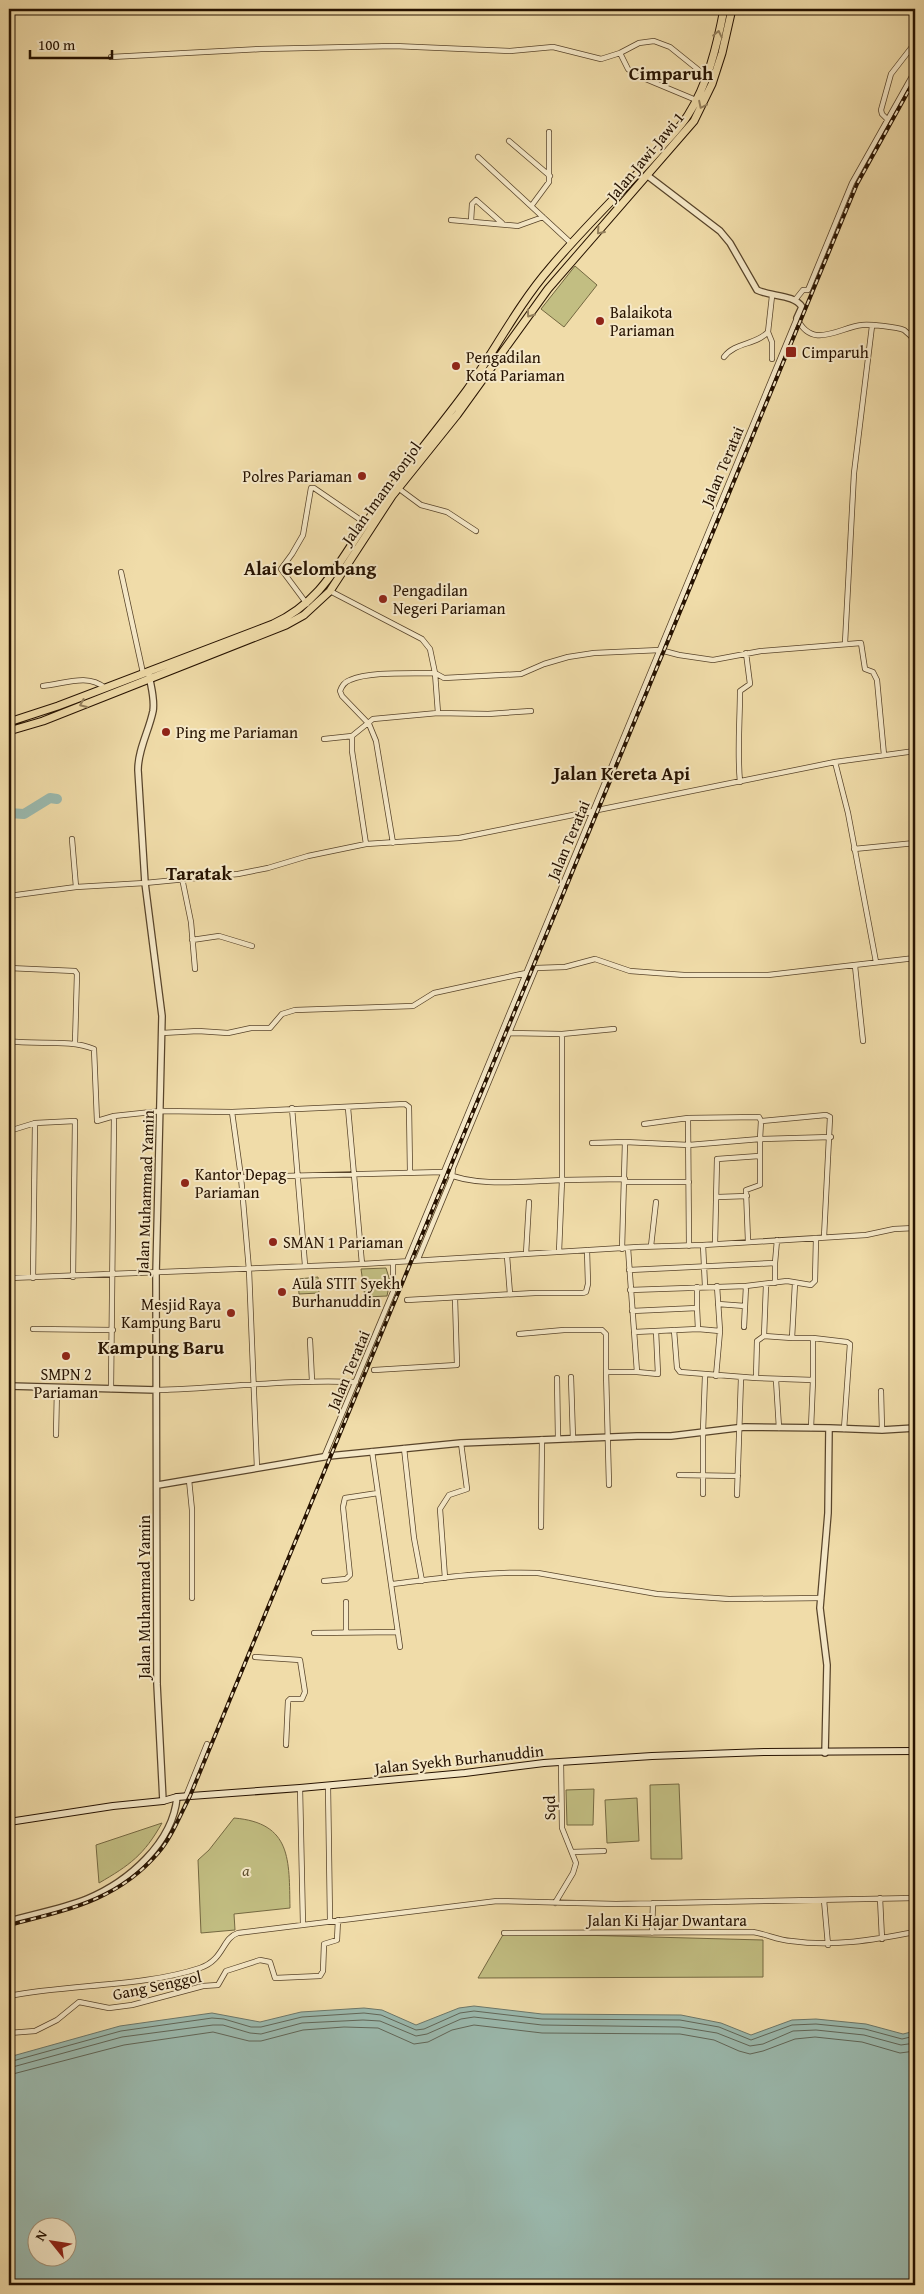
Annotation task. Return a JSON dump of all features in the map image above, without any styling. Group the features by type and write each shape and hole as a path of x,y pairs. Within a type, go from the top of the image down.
{"main road":[{"name":"Jalan Jawi-Jawi 1","path":"550,268 691,118 715,51 724,9"},
{"name":"Jalan Jawi-Jawi 1","path":"560,275 648,176 691,118 712,84 722,53 732,9"},
{"path":"610,203 617,212"},
{"path":"550,268 560,275"},
{"name":"Jalan Imam Bonjol","path":"490,363 539,282 550,268"},
{"name":"Jalan Imam Bonjol","path":"249,636 289,616 307,604 326,584 398,488 448,416 560,275"},
{"path":"539,282 548,289"},
{"name":"Jalan Imam Bonjol","path":"9,722 294,621 330,591 365,523 415,462"},
{"name":"Jalan Imam Bonjol","path":"9,731 43,721 147,674"},
{"path":"40,711 43,721"},
{"name":"Jalan Syekh Burhanuddin","path":"9,1822 163,1801 186,1796 328,1786 561,1762 708,1753 915,1751"}],"street":[{"path":"112,57 261,49 394,46 510,51 553,47 601,59 620,53 640,43 659,42 670,48 706,76"},
{"path":"887,119 881,110 888,80 915,43"},
{"path":"620,53 628,69 636,75 696,100"},
{"path":"796,299 801,291 808,290 852,183 915,71"},
{"path":"532,206 545,190 550,176 548,132"},
{"path":"509,141 550,176"},
{"path":"478,158 572,244"},
{"path":"648,176 720,231 730,243 754,286 764,294 796,299 802,307 797,318 806,330 822,336 837,334 862,325 872,326 903,330 915,341"},
{"path":"471,221 472,204 476,200 502,224"},
{"path":"451,220 524,225 543,217"},
{"path":"772,296 768,332 772,342 772,359"},
{"name":"Jalan Teratai","path":"407,1260 442,1172 595,810 797,318"},
{"path":"845,643 854,473 872,326"},
{"path":"724,357 736,347 757,340 768,332"},
{"path":"307,604 281,569 303,535 311,488 314,488 365,523"},
{"path":"398,488 421,505 444,511 476,531"},
{"path":"121,572 147,674"},
{"path":"330,591 422,638 430,649 436,673 438,713"},
{"path":"393,843 379,750 369,724 342,696 340,691 342,685 350,680 380,675 436,673 439,677 451,679 521,674 544,664 568,657 660,650 704,660 713,660 746,653 845,643 862,644 865,669 876,674 884,756"},
{"path":"740,782 737,753 740,726 740,691 750,684 746,653"},
{"name":"Jalan Muhammad Yamin","path":"147,674 153,692 153,710 138,760 146,883 162,1033 156,1274 156,1403 158,1485 157,1684 163,1801"},
{"path":"43,686 89,680 99,682 106,688"},
{"path":"324,739 352,736 373,720 438,713 488,714 531,711"},
{"path":"352,736 352,751 366,844"},
{"path":"9,896 76,887 146,883 245,872 366,844 459,838 835,762 915,751"},
{"path":"835,762 848,813 876,962"},
{"path":"72,839 76,887"},
{"path":"854,849 915,843"},
{"path":"182,878 191,922 195,969"},
{"path":"192,940 219,936 252,946"},
{"path":"418,1260 452,1177 453,1168 536,968 565,966 595,959 630,971 684,975 768,975 915,958"},
{"path":"855,966 863,1041"},
{"path":"9,968 75,971 77,974 75,1044"},
{"path":"162,1033 198,1031 228,1033 250,1028 270,1028 282,1014 295,1010 413,1006 434,993 526,973"},
{"path":"509,1033 562,1034 614,1029"},
{"path":"559,1252 562,1180 562,1034"},
{"path":"9,1041 32,1045 75,1044 94,1050 97,1121 114,1116 161,1112 232,1112 292,1108 408,1105 410,1172"},
{"path":"292,1108 296,1176 305,1265"},
{"path":"348,1108 362,1264"},
{"path":"232,1112 241,1177 249,1270 252,1386 257,1468"},
{"path":"111,1389 114,1116"},
{"path":"761,1121 828,1116 831,1118 824,1237"},
{"path":"644,1124 688,1118 759,1117 761,1121 760,1185 747,1188 748,1242"},
{"path":"688,1118 689,1246"},
{"path":"9,1131 35,1123 75,1121 73,1277"},
{"path":"33,1278 35,1123"},
{"path":"592,1143 625,1142 689,1145 760,1139 830,1137"},
{"path":"622,1249 625,1142"},
{"path":"715,1244 718,1159 759,1156"},
{"path":"241,1177 442,1172 452,1177 490,1182 562,1180 689,1182"},
{"path":"718,1197 747,1196"},
{"path":"526,1254 529,1202"},
{"path":"651,1246 656,1202"},
{"path":"9,1278 249,1270 305,1265 362,1264 651,1246 689,1246 866,1235 894,1229 915,1228"},
{"path":"630,1290 766,1285 787,1281 803,1286 814,1284 816,1238"},
{"path":"775,1283 777,1240"},
{"path":"703,1245 705,1286"},
{"path":"628,1248 637,1372"},
{"path":"407,1300 586,1292 588,1284 587,1250"},
{"path":"507,1256 510,1294"},
{"name":"Jalan Teratai","path":"324,1457 393,1292 393,1262"},
{"path":"629,1270 775,1263"},
{"path":"792,1338 795,1283"},
{"path":"764,1336 766,1285"},
{"path":"716,1376 720,1331 717,1286"},
{"path":"744,1327 746,1286"},
{"path":"697,1287 698,1329"},
{"path":"374,1370 457,1365 456,1298"},
{"path":"718,1304 745,1306"},
{"path":"632,1311 697,1308"},
{"path":"33,1329 113,1330"},
{"path":"634,1332 698,1329 720,1331"},
{"path":"518,1334 564,1330 602,1330 606,1334 608,1486"},
{"path":"674,1330 677,1370 681,1373 776,1380 813,1380"},
{"path":"606,1372 658,1374 656,1331"},
{"path":"756,1378 757,1342 764,1336 813,1338 847,1342 850,1344 844,1429"},
{"path":"811,1428 813,1338"},
{"path":"310,1340 312,1381"},
{"path":"703,1494 705,1376"},
{"path":"571,1377 573,1439"},
{"path":"557,1378 558,1438"},
{"path":"737,1495 741,1378"},
{"path":"776,1380 779,1428"},
{"path":"9,1386 157,1390 252,1386 312,1381 356,1382"},
{"path":"56,1435 57,1388"},
{"path":"146,1390 155,1398 156,1403"},
{"path":"881,1391 882,1430"},
{"path":"825,1753 827,1665 821,1617 821,1598 828,1513 829,1428"},
{"path":"158,1485 324,1457 461,1443 558,1438 670,1436 703,1431 740,1429 829,1428 882,1430 915,1428"},
{"path":"542,1439 542,1527"},
{"path":"445,1578 440,1508 449,1495 467,1489 461,1443"},
{"path":"404,1448 414,1538 422,1581"},
{"path":"372,1451 400,1646"},
{"path":"679,1475 738,1476"},
{"path":"189,1480 192,1517 192,1598"},
{"path":"324,1581 346,1579 350,1575 343,1507 345,1498 378,1493"},
{"path":"392,1584 497,1572 538,1573 657,1594 729,1599 821,1598"},
{"path":"346,1602 346,1632"},
{"path":"314,1633 398,1632"},
{"path":"255,1658 300,1660 304,1696 302,1699 290,1699 288,1701 286,1745"},
{"path":"186,1796 207,1744"},
{"name":"Sqd","path":"555,1902 576,1863 563,1833 561,1821 561,1762"},
{"path":"328,1786 330,1920"},
{"path":"300,1788 303,1925"},
{"path":"9,1921 85,1900 114,1885 138,1866 157,1844 174,1814 177,1797"},
{"path":"572,1852 604,1851"},
{"path":"880,1898 882,1939"},
{"path":"9,1996 42,1989 142,1980 181,1973 212,1963 221,1954 226,1943 233,1935 330,1920 496,1901 653,1902 915,1898"},
{"path":"824,1900 828,1945"},
{"path":"652,1933 653,1902"},
{"name":"Gang Senggol","path":"9,2033 35,2031 58,2020 79,2002 99,2008 116,2007 132,2005 203,1986 216,1986 226,1971 260,1960 270,1962 275,1978 320,1976 323,1972 324,1944 337,1940 338,1920"},
{"name":"Jalan Ki Hajar Dwantara","path":"504,1933 753,1932 780,1940 828,1945 882,1939 915,1932"}],"green space":[{"path":"575,266 597,285 564,327 541,309"},
{"path":"386,1268 390,1281 387,1296 365,1297 361,1269"},
{"path":"318,1277 319,1293 299,1294 298,1279"},
{"path":"679,1784 682,1859 651,1859 650,1785"},
{"path":"594,1789 593,1825 567,1825 566,1790"},
{"path":"637,1798 639,1841 607,1843 605,1800"},
{"name":"a","path":"234,1818 253,1821 267,1827 277,1836 287,1860 290,1908 234,1914 235,1930 201,1933 198,1860 209,1850"},
{"path":"162,1823 149,1843 128,1865 99,1883 96,1845"},
{"path":"504,1933 763,1940 763,1977 478,1978"}],"water":[{"path":"474,2006 542,2014 681,2015 721,2023 751,2035 792,2020 816,2019 866,2024 903,2034 915,2031 915,2285 9,2285 9,2057 120,2026 212,2013 260,2022 301,2012 364,2008 382,2010 416,2025 459,2008"}],"waterway":[{"path":"9,813 24,814 50,798 57,799"}],"railway":[{"path":"9,1925 90,1901 108,1893 125,1882 142,1869 168,1840 190,1796 857,184 915,79"}],"place":[{"name":"Balaikota Pariaman","path":"600,321"},
{"name":"Cimparuh","path":"791,352"},
{"name":"Pengadilan Kota Pariaman","path":"456,366"},
{"name":"Polres Pariaman","path":"362,476"},
{"name":"Pengadilan Negeri Pariaman","path":"383,599"},
{"name":"Ping me Pariaman","path":"166,732"},
{"name":"Kantor Depag Pariaman","path":"185,1183"},
{"name":"SMAN 1 Pariaman","path":"273,1242"},
{"name":"Aula STIT Syekh Burhanuddin","path":"282,1292"},
{"name":"Mesjid Raya Kampung Baru","path":"231,1313"},
{"name":"SMPN 2 Pariaman","path":"66,1356"}],"district":[{"name":"Cimparuh","path":"671,73"},
{"name":"Alai Gelombang","path":"310,568"},
{"name":"Jalan Kereta Api","path":"622,773"},
{"name":"Taratak","path":"199,873"},
{"name":"Kampung Baru","path":"161,1347"}]}
